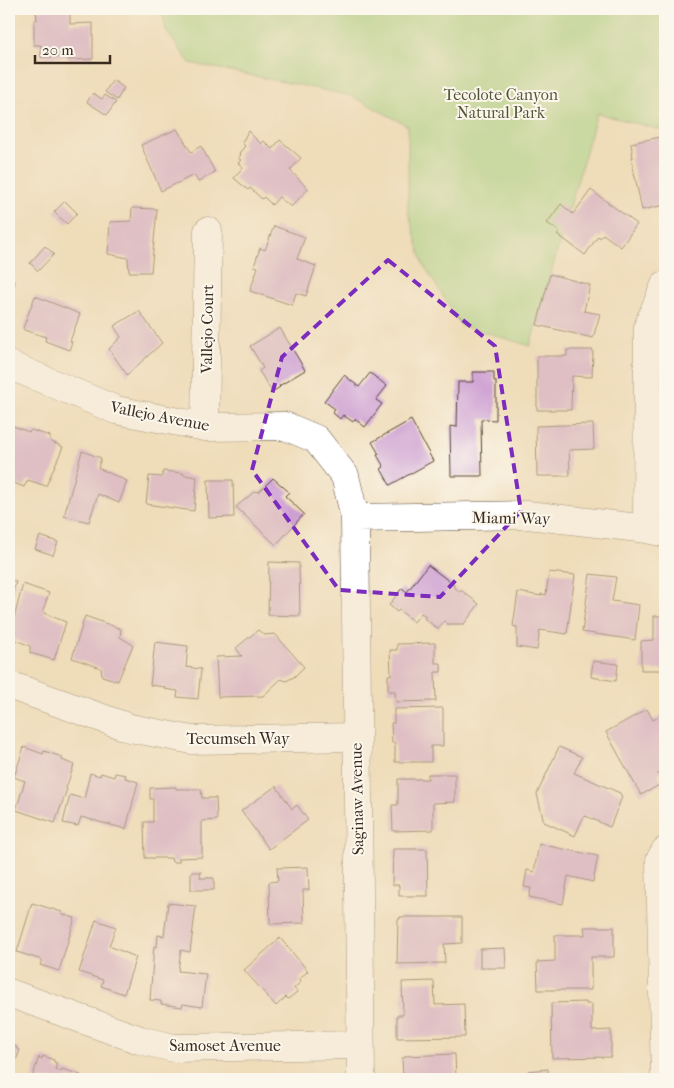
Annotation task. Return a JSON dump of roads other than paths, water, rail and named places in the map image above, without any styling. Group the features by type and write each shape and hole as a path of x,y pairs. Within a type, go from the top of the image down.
{"street":[{"name":"Vallejo Court","path":"205,428 208,231"},
{"path":"656,531 648,326 665,285"},
{"name":"Vallejo Avenue","path":"9,365 116,410 205,428 285,426 316,439 345,476 356,518"},
{"name":"Miami Way","path":"356,518 528,515 656,531"},
{"name":"Saginaw Avenue","path":"356,518 356,737 361,1079"},
{"name":"Tecumseh Way","path":"9,685 130,728 192,740 356,737"},
{"path":"665,851 660,860 665,1079"},
{"name":"Samoset Avenue","path":"9,994 140,1040 174,1048 360,1044"}],"park label":[{"name":"Tecolote Canyon Natural Park","path":"501,103"}]}
